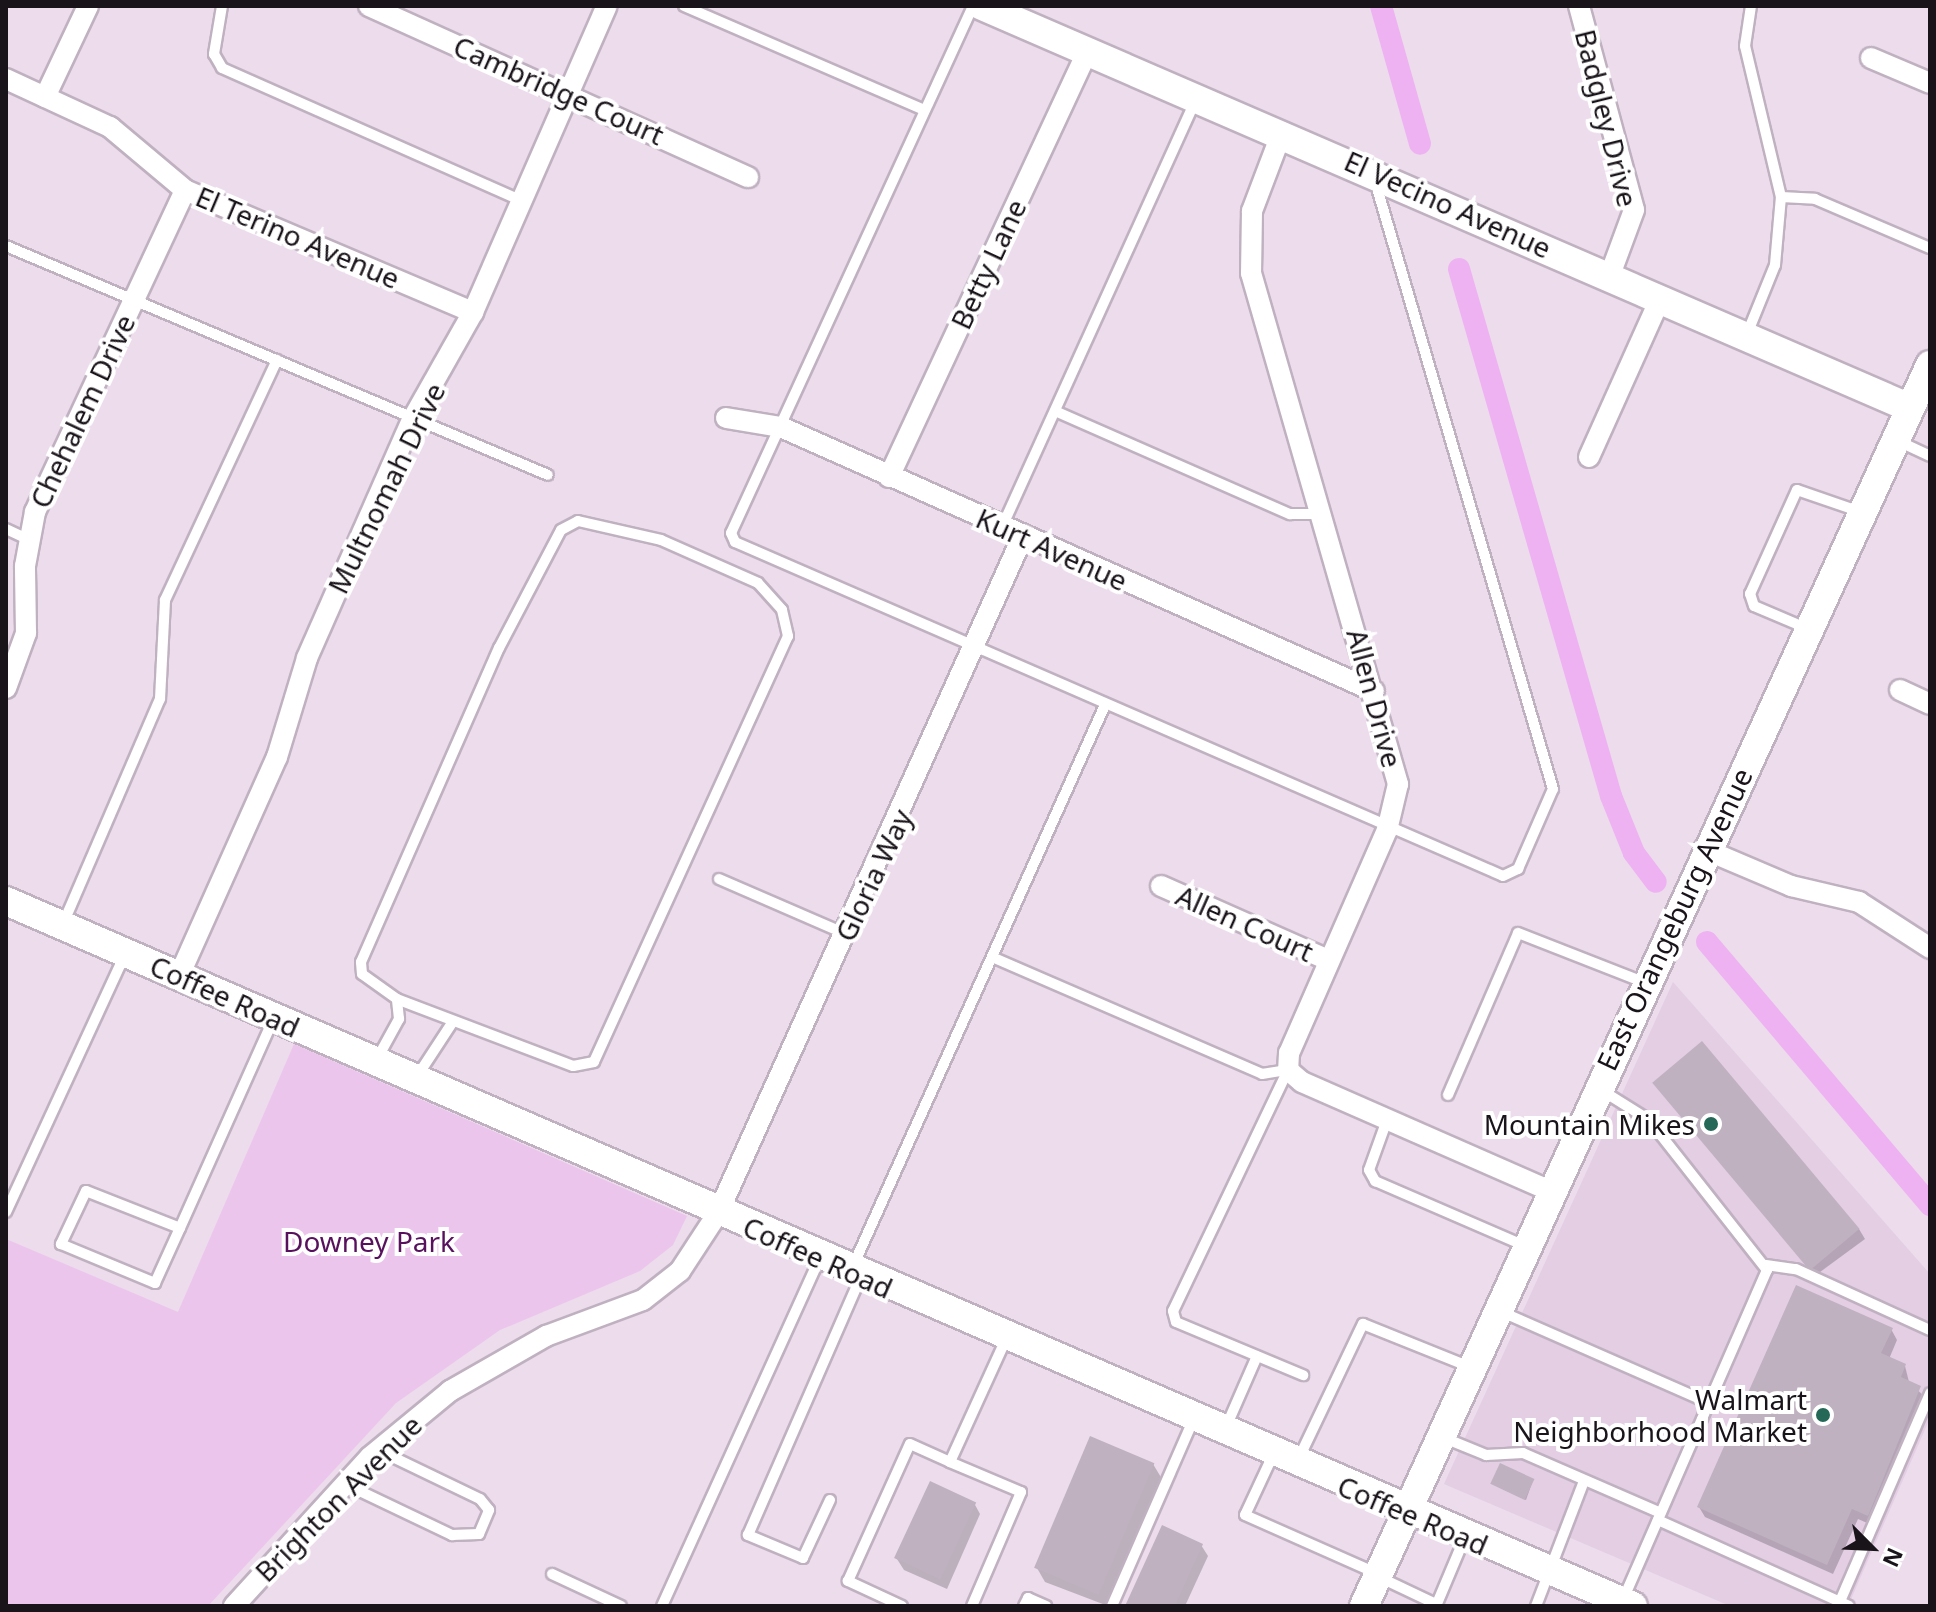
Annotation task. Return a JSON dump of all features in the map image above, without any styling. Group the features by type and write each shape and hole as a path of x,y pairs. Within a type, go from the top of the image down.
{"street":[{"path":"45,97 88,6"},
{"name":"Cambridge Court","path":"369,6 748,177"},
{"name":"Multnomah Drive","path":"179,976 412,420 473,312 607,6"},
{"name":"El Vecino Avenue","path":"982,6 1372,170 1910,408"},
{"name":"Badgley Drive","path":"1579,6 1634,210 1610,275"},
{"name":"Betty Lane","path":"889,477 1088,51"},
{"path":"1871,58 1930,83"},
{"name":"El Terino Avenue","path":"6,79 110,127 185,190 473,312"},
{"name":"Allen Drive","path":"1282,132 1252,211 1251,273 1374,691 1398,784 1387,830 1328,960 1288,1070"},
{"name":"Chehalem Drive","path":"6,688 26,633 27,539 185,190"},
{"path":"1589,457 1661,297"},
{"name":"East Orangeburg Avenue","path":"1364,1606 1643,982 1930,365"},
{"name":"Kurt Avenue","path":"726,418 781,427 1374,691"},
{"name":"Gloria Way","path":"718,1213 1023,536"},
{"path":"1900,690 1930,704"},
{"path":"1704,849 1791,886 1859,902 1930,948"},
{"name":"Allen Court","path":"1161,886 1328,960"},
{"name":"Coffee Road","path":"6,901 1193,1421 1547,1571 1586,1597 1628,1604"},
{"path":"1288,1070 1387,1120 1550,1191"},
{"name":"Brighton Avenue","path":"234,1606 378,1450 492,1364 643,1300 680,1271 718,1213"}],"lane":[{"path":"222,6 214,40 222,68 522,201"},
{"path":"684,6 922,109"},
{"path":"973,6 922,109 731,533 735,542 1387,830 1503,876 1518,869 1553,789 1372,170"},
{"path":"1746,335 1775,265 1781,197 1745,46 1751,6"},
{"path":"1002,527 1197,98"},
{"path":"1781,197 1815,199 1930,248"},
{"path":"6,246 548,475"},
{"path":"63,926 160,699 165,600 277,360"},
{"path":"1055,411 1290,514 1321,514"},
{"path":"1896,440 1930,456"},
{"path":"1809,630 1754,606 1750,594 1797,490 1863,512"},
{"path":"578,521 608,522 758,583 782,610 783,658 594,1062 538,1058 452,1023 397,999 362,974 367,942 499,648 561,530 578,521"},
{"path":"6,529 27,539"},
{"path":"830,1500 803,1558 748,1535 992,957 1105,705"},
{"path":"719,879 846,934"},
{"path":"1448,1095 1518,933 1643,982"},
{"path":"6,1212 125,953"},
{"path":"992,957 1262,1074 1288,1070"},
{"path":"375,1062 399,1019 397,999"},
{"path":"180,1228 86,1191 61,1244 155,1283 180,1228 274,1018"},
{"path":"415,1080 452,1023"},
{"path":"1288,1070 1173,1311 1176,1322 1303,1375"},
{"path":"1596,1087 1649,1120 1766,1265 1796,1269 1930,1330"},
{"path":"1387,1120 1369,1170 1375,1181 1525,1246"},
{"path":"662,1606 820,1258"},
{"path":"1628,1604 1659,1517 1766,1265"},
{"path":"1496,1309 1709,1403"},
{"path":"1465,1537 1436,1605 1378,1575 1245,1515 1284,1460 1363,1324 1471,1367"},
{"path":"950,1462 1006,1339"},
{"path":"1223,1433 1257,1356"},
{"path":"1440,1436 1486,1455 1523,1453 1842,1605 1930,1393"},
{"path":"1112,1606 1193,1421"},
{"path":"902,1606 848,1581 910,1444 1021,1492 972,1606"},
{"path":"345,1484 465,1539 487,1523 489,1510 480,1499 378,1450"},
{"path":"1536,1606 1584,1481"},
{"path":"552,1574 621,1606"},
{"path":"1024,1606 1028,1598 1046,1606"}],"shaded area":[{"path":"1673,982 1930,1274 1930,1418 1848,1606 1730,1606 1444,1484"}],"green space":[{"name":"Downey Park","path":"294,1044 687,1216 673,1245 640,1271 500,1330 396,1403 208,1606 6,1606 6,1239 178,1312"}],"building":[{"path":"1702,1041 1859,1229 1810,1270 1652,1083"},
{"name":"Walmart Neighborhood Market","path":"1796,1285 1893,1328 1881,1353 1906,1364 1901,1377 1921,1386 1868,1516 1852,1509 1827,1565 1697,1507"},
{"path":"1090,1436 1154,1463 1099,1595 1034,1568"},
{"path":"1500,1463 1534,1479 1525,1500 1490,1484"},
{"path":"930,1481 976,1503 940,1580 894,1558"},
{"path":"1162,1525 1203,1544 1175,1606 1125,1606"}],"waterway":[{"path":"1381,6 1420,144"},
{"path":"1459,269 1611,796 1634,853 1656,882"},
{"path":"1707,942 1930,1205"}],"place":[{"name":"Mountain Mikes","path":"1711,1124"},
{"name":"Walmart Neighborhood Market","path":"1823,1415"}]}
